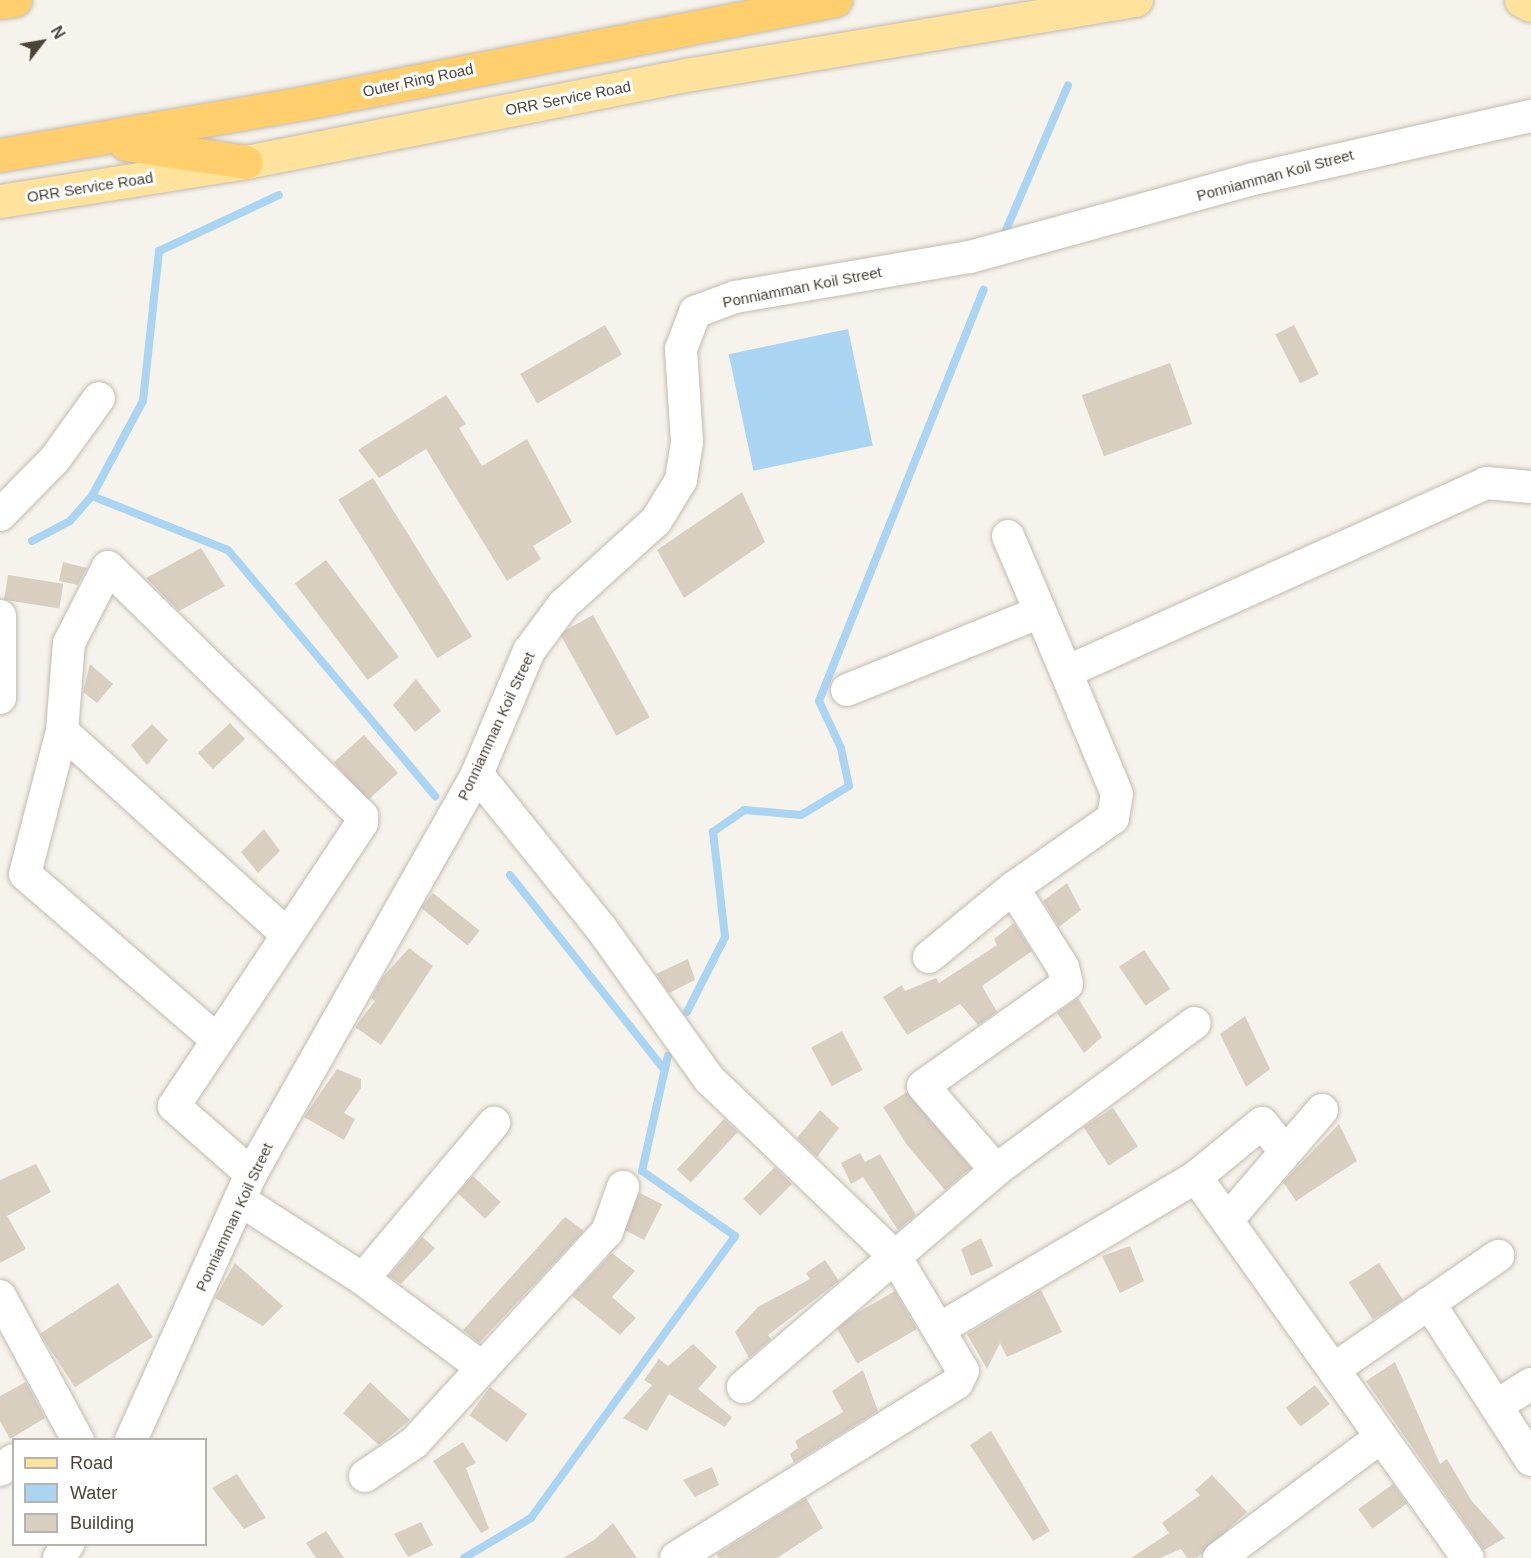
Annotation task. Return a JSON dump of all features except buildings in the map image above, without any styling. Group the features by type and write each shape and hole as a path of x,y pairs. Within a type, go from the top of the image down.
{"highway":[{"path":"0,2 15,0"},
{"name":"Outer Ring Road","path":"0,154 96,140 835,0"},
{"path":"96,140 246,162"}],"main road":[{"name":"ORR Service Road","path":"0,201 246,162 681,76 1136,0"},
{"path":"1521,0 1531,5"}],"street":[{"name":"Ponniamman Koil Street","path":"132,1438 246,1187 477,774 529,651 563,605 656,520 681,480 687,442 681,349 694,312 735,297 970,256 1253,179 1531,116"},
{"path":"0,515 56,459 99,398"},
{"path":"1066,672 1486,483 1531,487"},
{"path":"929,957 1013,888 1113,818 1117,794 1008,536"},
{"path":"216,1039 25,874 62,731 69,643 108,567 362,816 288,935 216,1039 174,1106 246,1187 363,1279 483,1368"},
{"path":"848,690 1040,612"},
{"path":"0,615 1,695"},
{"path":"62,731 288,935"},
{"path":"477,774 601,928 709,1079 896,1258 960,1360 963,1371 957,1383 676,1558"},
{"path":"996,1170 923,1086 1067,984 1063,967 1013,888"},
{"path":"743,1387 996,1170 1195,1023"},
{"path":"1227,1219 1322,1110"},
{"path":"363,1279 494,1123"},
{"path":"941,1328 1197,1177 1262,1123 1285,1151"},
{"path":"1197,1177 1337,1367 1381,1437 1468,1558"},
{"path":"365,1476 414,1443 607,1232 623,1187"},
{"path":"1337,1367 1498,1256"},
{"path":"0,1296 62,1434"},
{"path":"1429,1303 1531,1460"},
{"path":"1496,1406 1531,1384"},
{"path":"1219,1558 1381,1437"},
{"path":"58,1558 67,1546"}],"water":[{"path":"848,329 873,445 753,471 729,354"}],"waterway":[{"path":"1003,237 1068,85"},
{"path":"32,541 70,521 92,496 143,401 159,251 279,195"},
{"path":"687,1012 725,937 713,832 744,810 801,815 849,786 841,748 819,701 983,290"},
{"path":"92,496 228,550 435,796"},
{"path":"510,875 664,1069"},
{"path":"464,1558 531,1518 735,1236 642,1171 668,1056"}]}
